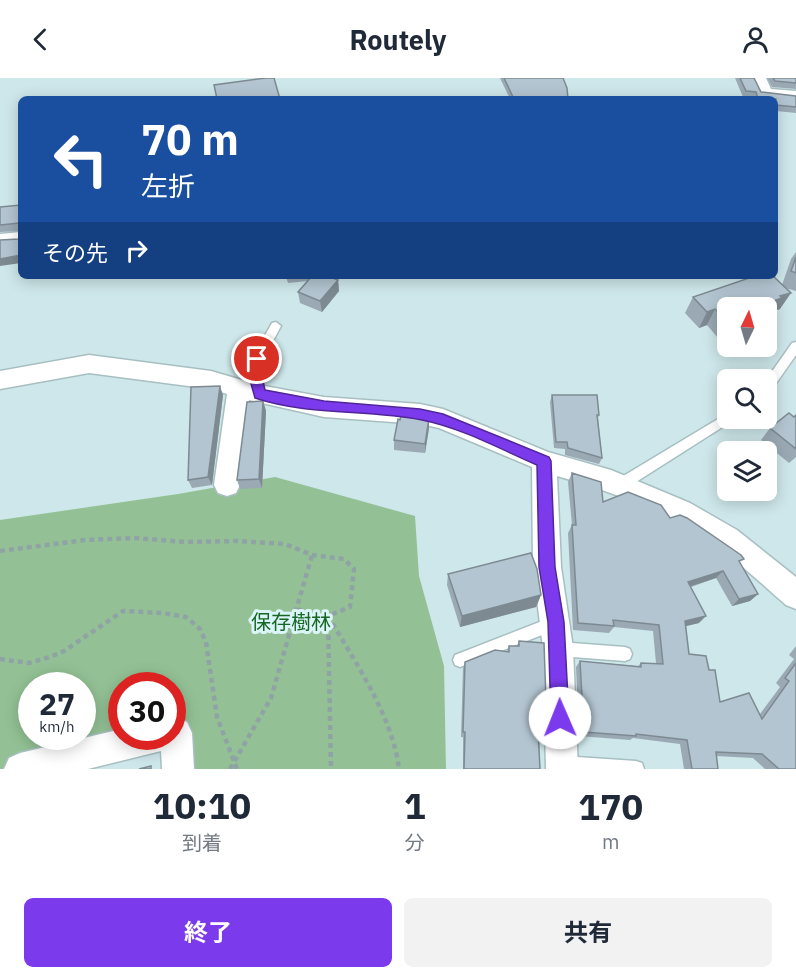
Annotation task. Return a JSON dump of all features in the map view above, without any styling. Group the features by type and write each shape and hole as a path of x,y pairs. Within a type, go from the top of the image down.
{"street":[{"path":"758,78 765,93 796,96"},
{"path":"0,240 18,238"},
{"path":"0,381 89,364 211,380 249,391 324,407 420,414 443,419 544,461 620,485 681,511 728,539 796,595"},
{"path":"227,485 249,391"},
{"path":"544,461 547,567 557,635 561,767"},
{"path":"20,769 108,748"},
{"path":"177,750 178,769"}],"lane":[{"path":"249,391 257,359 276,326"},
{"path":"777,373 796,346"},
{"path":"620,485 717,425"},
{"path":"460,660 557,635 625,654"},
{"path":"561,767 636,769"}],"path":[{"path":"0,551 84,540 135,538 186,542 238,541 285,544 312,555 344,559 354,569 350,607 328,616 295,609"},
{"path":"230,769 236,766 271,698 312,555"},
{"path":"0,659 29,663 50,657 64,651 123,611 163,613 186,617 200,628 206,642 217,717 236,766"},
{"path":"328,616 331,769"},
{"path":"328,616 387,723 394,742 399,769"}],"green space":[{"name":"保存樹林","path":"275,477 415,516 419,576 444,666 446,769 178,769 175,750 186,750 186,672 108,672 108,741 96,744 96,672 18,672 18,750 79,750 20,769 0,769 0,520 178,494"}],"building":[{"path":"274,78 279,96 216,96 214,85"},
{"path":"504,78 563,78 568,96 513,96"},
{"path":"740,78 754,78 761,92 796,96 796,107 778,105 778,96 757,96 756,92 746,91"},
{"path":"773,78 796,78 796,83 775,81"},
{"path":"18,205 18,223 0,225 0,207"},
{"path":"18,239 18,256 0,259 0,240"},
{"path":"796,257 796,273 791,271"},
{"path":"309,279 338,280 320,301 298,292"},
{"path":"746,279 776,279 791,293 780,296 782,298 777,300 777,297 717,297 717,311 715,309 707,312 693,297"},
{"path":"220,386 208,477 188,480 191,387"},
{"path":"552,395 597,395 602,458 568,448 567,442 556,442"},
{"path":"263,401 259,479 237,480 247,402"},
{"path":"789,413 794,417 796,415 796,449 771,429 777,429 777,422"},
{"path":"401,415 429,418 425,444 394,440 398,419 400,420"},
{"path":"572,473 601,482 603,502 628,492 661,505 670,518 680,515 687,518 741,555 744,559 739,561 758,594 739,599 723,571 688,582 706,616 685,621 689,654 706,656 709,670 715,670 720,702 749,693 762,719 789,681 785,678 796,663 796,769 779,769 762,754 716,752 718,769 692,769 687,740 636,734 636,736 584,732 580,661 641,667 641,663 663,664 659,625 613,620 614,626 578,623 572,525 576,525"},
{"path":"531,553 537,569 541,595 462,616 448,574"},
{"path":"519,641 544,643 547,730 538,730 540,769 464,769 465,662 495,650 509,652 509,646 519,646"}],"route":[{"path":"257,359 254,373 259,394 324,407 420,414 443,419 544,461 547,567 556,622 560,718"}]}
